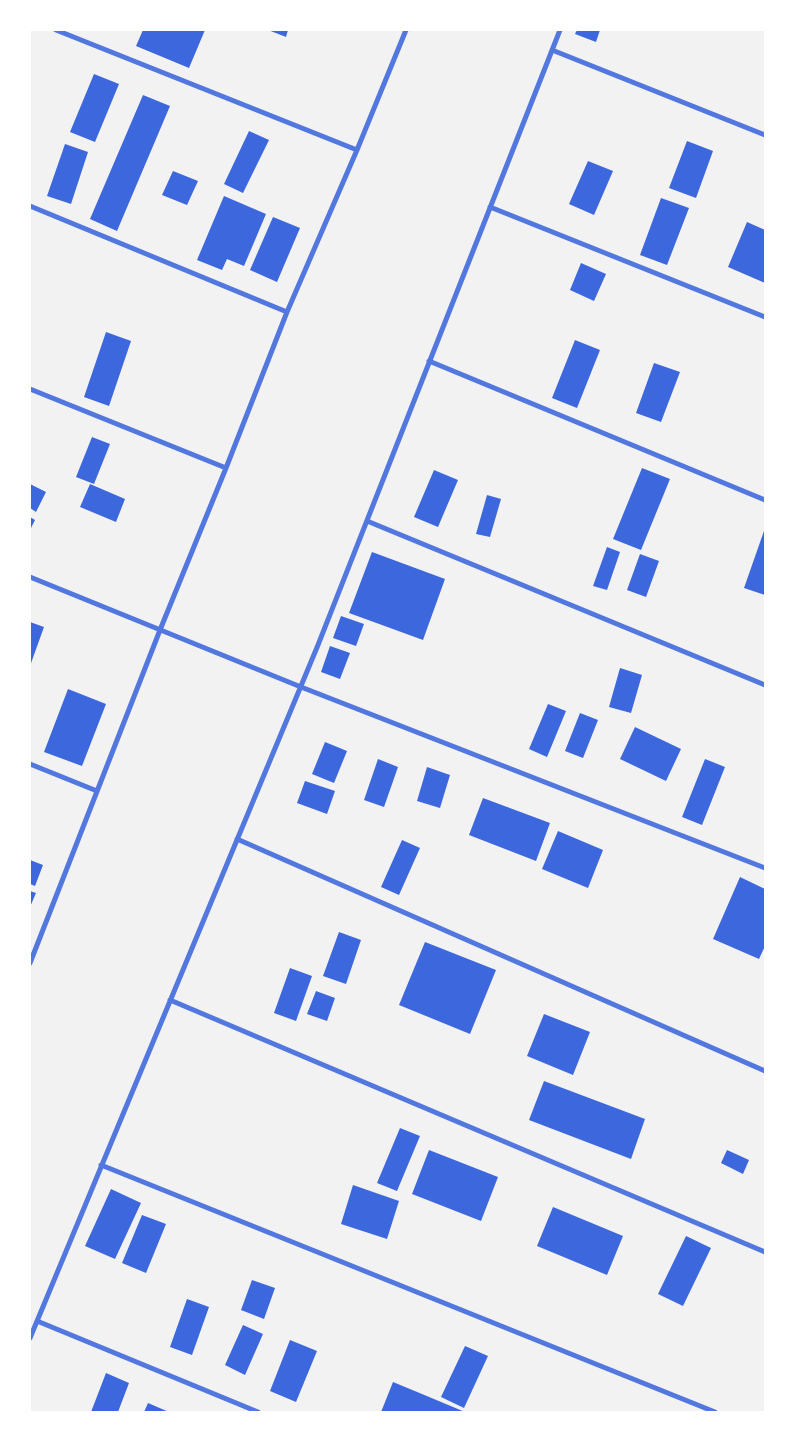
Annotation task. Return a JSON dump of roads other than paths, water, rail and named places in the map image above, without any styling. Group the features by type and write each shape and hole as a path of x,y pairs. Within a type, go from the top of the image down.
{"street":[{"path":"56,30 356,150"},
{"path":"30,963 31,955 287,312 406,30"},
{"path":"30,1338 301,687 560,30"},
{"path":"552,50 765,135"},
{"path":"30,206 287,312"},
{"path":"490,207 765,317"},
{"path":"430,361 765,500"},
{"path":"30,389 226,468"},
{"path":"367,521 765,685"},
{"path":"30,577 301,687 765,868"},
{"path":"30,764 97,791"},
{"path":"237,839 765,1070"},
{"path":"170,1000 765,1252"},
{"path":"101,1165 715,1412"},
{"path":"37,1321 258,1412"}]}
